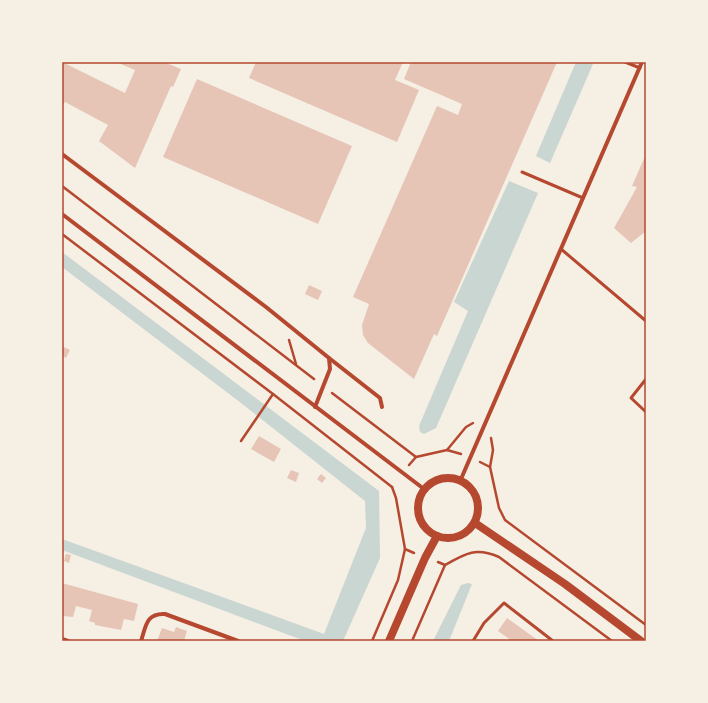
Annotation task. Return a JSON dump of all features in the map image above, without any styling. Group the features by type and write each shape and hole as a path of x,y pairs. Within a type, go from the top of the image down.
{"main road":[{"path":"445,477 461,479 470,486 477,497 479,510 475,523 465,533 451,538 437,536 429,532 423,525 419,516 419,498 424,489 439,478 445,477"},
{"path":"475,523 565,584 636,640"},
{"path":"389,641 425,558 437,536"}],"street":[{"path":"461,479 642,62"},
{"path":"62,154 282,319 380,398 382,407"},
{"path":"62,214 424,489"},
{"path":"315,407 330,370 329,358"},
{"path":"141,641 150,618 157,613 165,614 238,641"},
{"path":"62,639 68,641"}],"lane":[{"path":"625,62 640,68"},
{"path":"522,172 583,198"},
{"path":"561,249 646,322"},
{"path":"646,379 630,398 646,412"},
{"path":"473,641 484,623 504,603 553,641"}],"path":[{"path":"62,186 416,457"},
{"path":"62,234 273,394 392,487"},
{"path":"282,319 297,366"},
{"path":"241,441 273,394"},
{"path":"447,450 466,428 489,413"},
{"path":"372,641 398,580 405,549"},
{"path":"486,551 499,558 612,641"},
{"path":"412,641 445,565"}],"shaded area":[{"path":"576,62 588,62 593,64 550,163 536,156"},
{"path":"509,181 538,193 436,428 424,434 420,432 419,426 468,311 454,302"},
{"path":"62,252 379,491 380,558 343,641 305,641 62,550 62,539 324,634 366,528 365,501 241,403 62,267"},
{"path":"468,583 472,584 449,641 433,641 461,585"}],"building":[{"path":"62,62 125,93 135,70 116,62 164,62 181,69 173,87 171,86 135,168 99,141 108,125 65,102 62,106"},
{"path":"256,62 403,62 395,80 419,90 397,142 249,78"},
{"path":"411,62 557,62 437,336 434,334 414,379 368,343 363,335 362,325 369,304 353,297 437,106 458,115 462,104 404,79"},
{"path":"197,79 352,146 318,224 163,157"},
{"path":"646,154 646,231 631,243 614,228 637,187 632,186"},
{"path":"309,285 322,291 318,300 305,294"},
{"path":"62,346 70,350 66,358 62,356"},
{"path":"259,436 281,449 274,462 251,449"},
{"path":"291,470 299,473 296,482 287,478"},
{"path":"321,474 326,478 322,483 317,479"},
{"path":"66,554 71,555 69,563 64,561"},
{"path":"62,583 138,604 134,621 124,619 121,630 95,625 95,623 89,621 92,610 76,606 73,617 62,616"},
{"path":"507,618 539,641 512,641 498,631"},
{"path":"176,627 187,631 184,641 157,641 162,628 174,632"}]}
